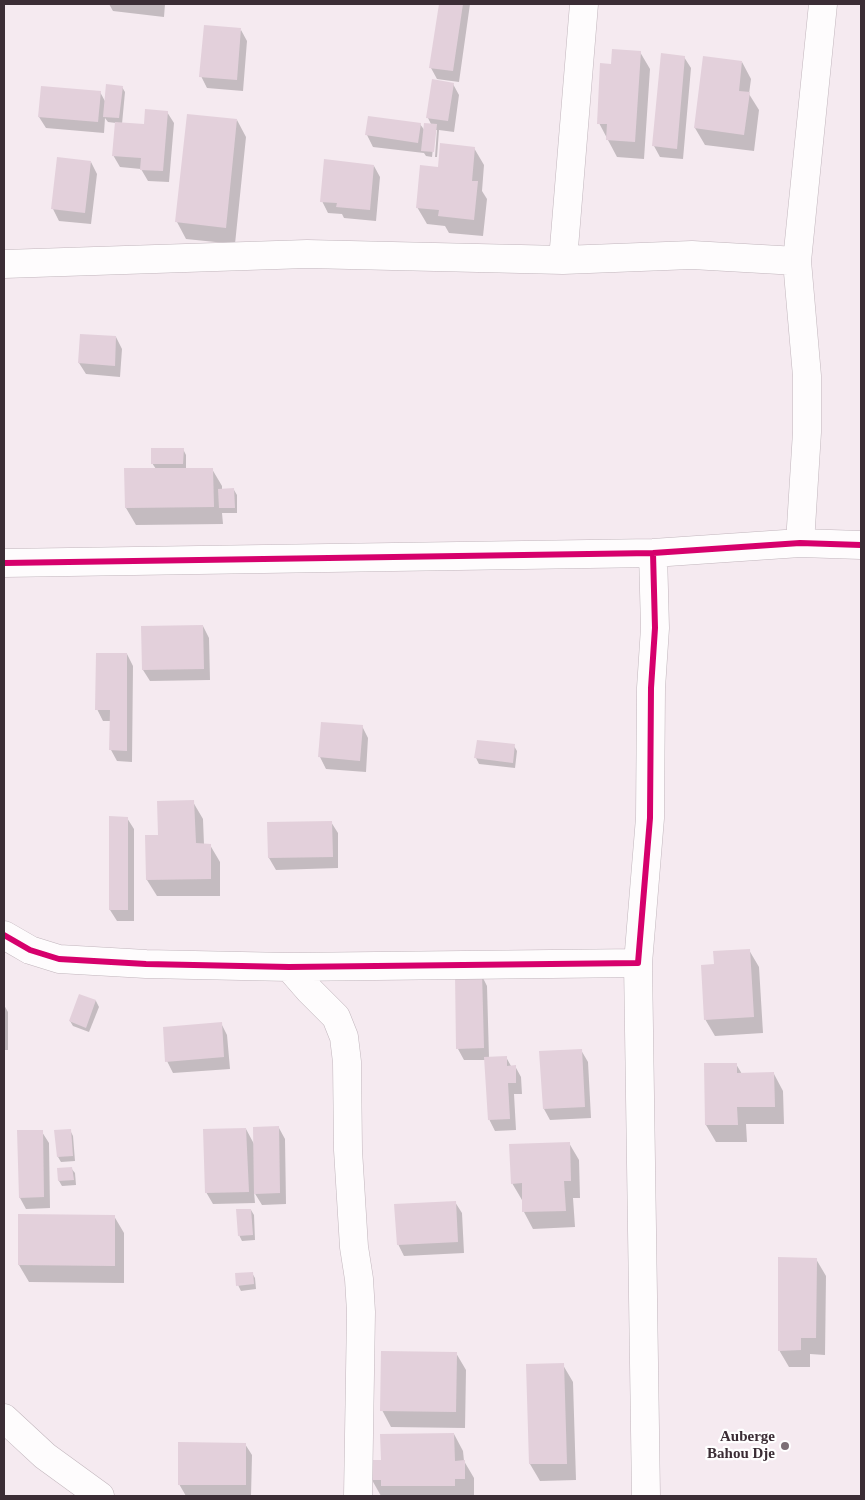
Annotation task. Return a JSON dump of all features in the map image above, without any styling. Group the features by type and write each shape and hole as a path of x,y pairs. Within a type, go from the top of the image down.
{"street":[{"path":"562,260 584,4"},
{"path":"800,543 807,432 807,376 797,261 823,4"},
{"path":"4,264 306,254 562,260 692,255 797,261"},
{"path":"4,563 653,553 800,543 861,544"},
{"path":"646,1496 638,963 650,818 651,688 655,628 653,553"},
{"path":"4,935 30,950 59,959 146,964 289,967 638,963"},
{"path":"289,967 336,1017 344,1037 347,1062 354,1247 359,1279 358,1496"},
{"path":"4,1418 45,1456 100,1496"}],"building":[{"path":"439,4 463,4 453,71 429,68"},
{"path":"204,25 241,28 237,80 199,77"},
{"path":"612,49 641,51 635,142 606,140 607,124 597,124 600,63 611,64"},
{"path":"661,53 685,56 677,149 652,146"},
{"path":"703,56 742,61 739,91 750,92 744,135 694,128"},
{"path":"432,79 454,83 448,121 426,118"},
{"path":"106,84 123,86 119,118 103,117"},
{"path":"41,86 101,91 98,122 38,117"},
{"path":"145,109 168,111 163,171 140,170 141,158 112,156 115,122 144,124"},
{"path":"187,114 237,119 226,228 175,222"},
{"path":"368,116 421,123 418,143 365,135"},
{"path":"424,123 437,124 434,152 421,151"},
{"path":"440,143 475,147 472,181 478,181 474,220 438,216 439,210 416,208 420,165 438,167"},
{"path":"57,157 91,161 85,213 51,209"},
{"path":"324,159 374,165 370,210 336,207 337,203 320,202"},
{"path":"80,334 116,336 115,366 78,363"},
{"path":"151,448 184,448 183,464 151,464"},
{"path":"124,468 213,468 214,507 125,508"},
{"path":"234,488 235,508 219,508 218,489"},
{"path":"203,625 204,669 142,670 141,626"},
{"path":"96,653 127,653 127,751 109,750 110,710 95,710"},
{"path":"321,722 363,725 360,761 318,757"},
{"path":"477,740 515,744 513,763 474,758"},
{"path":"194,800 196,843 211,844 211,879 146,880 145,835 158,835 157,801"},
{"path":"109,816 128,817 128,910 109,910"},
{"path":"332,821 333,857 268,858 267,822"},
{"path":"750,949 754,1017 704,1020 701,965 714,964 713,951"},
{"path":"455,973 482,973 484,1048 456,1049"},
{"path":"79,994 96,1000 86,1028 69,1021"},
{"path":"222,1022 224,1057 165,1062 163,1027"},
{"path":"582,1049 585,1107 543,1109 539,1051"},
{"path":"507,1056 507,1066 516,1065 516,1083 508,1083 510,1119 488,1120 484,1057"},
{"path":"704,1063 737,1063 737,1073 774,1072 775,1107 737,1107 738,1125 705,1125"},
{"path":"279,1126 280,1193 254,1194 253,1127"},
{"path":"246,1128 249,1192 205,1193 203,1129"},
{"path":"71,1129 73,1156 57,1157 54,1130"},
{"path":"17,1130 43,1130 44,1197 19,1198"},
{"path":"570,1142 571,1181 564,1181 566,1211 522,1212 522,1183 511,1184 509,1144"},
{"path":"72,1167 74,1180 58,1181 57,1168"},
{"path":"456,1201 458,1242 397,1245 394,1204"},
{"path":"236,1209 251,1209 253,1235 238,1236"},
{"path":"18,1214 115,1215 115,1266 18,1265"},
{"path":"778,1257 817,1258 816,1338 801,1338 801,1350 778,1351"},
{"path":"253,1272 254,1284 236,1286 235,1273"},
{"path":"381,1351 457,1352 456,1412 380,1411"},
{"path":"564,1363 567,1464 529,1464 526,1364"},
{"path":"454,1433 455,1461 465,1460 465,1479 455,1479 455,1486 381,1486 381,1480 371,1480 370,1460 381,1460 380,1434"},
{"path":"178,1442 246,1443 246,1485 178,1485"}],"cycle path":[{"path":"4,563 653,553 800,543 861,545"},
{"path":"4,935 30,950 59,959 146,964 289,967 638,963 650,818 651,688 655,628 653,553"}],"place":[{"name":"Auberge Bahou Dje","path":"785,1446"}]}
